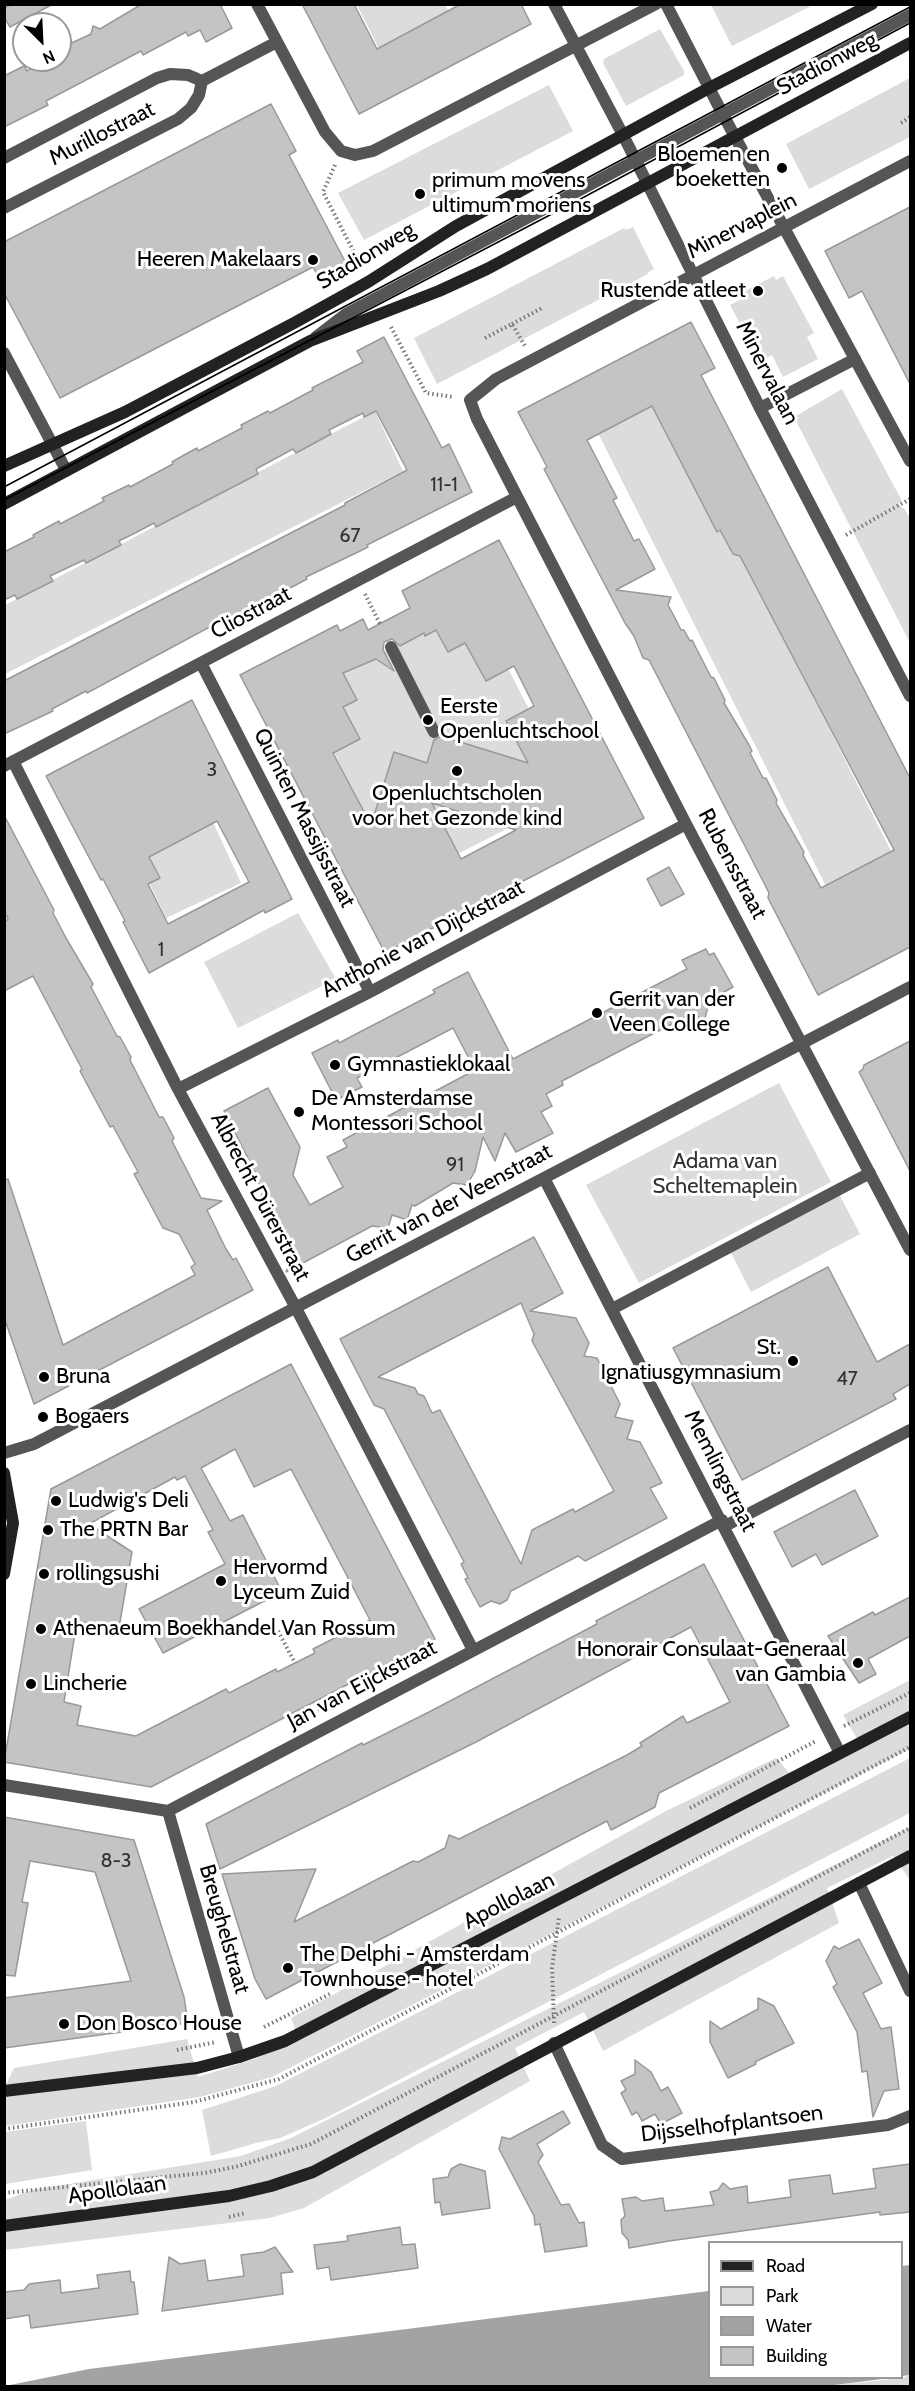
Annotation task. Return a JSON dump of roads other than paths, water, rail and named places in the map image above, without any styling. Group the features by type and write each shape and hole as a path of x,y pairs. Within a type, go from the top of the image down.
{"street":[{"path":"257,4 325,132 341,151 355,155 365,154 656,4"},
{"name":"Minervalaan","path":"554,4 910,696"},
{"path":"666,4 723,115 910,461"},
{"name":"Stadionweg","path":"4,466 125,412 294,323 368,282 456,226 709,88 872,4"},
{"name":"Stadionweg","path":"310,341 346,314 910,15"},
{"path":"202,81 277,42"},
{"name":"Stadionweg","path":"4,504 310,341 439,291 487,269 910,43"},
{"name":"Murillostraat","path":"4,158 157,78 170,74 188,75 202,81 199,95 191,108 178,119 4,208"},
{"name":"Minervaplein","path":"518,497 477,419 470,400 496,379 910,161"},
{"path":"4,353 66,470"},
{"path":"760,408 855,359"},
{"name":"Cliostraat","path":"9,764 518,497"},
{"name":"Rubensstraat","path":"518,497 686,824 910,1250"},
{"path":"391,647 434,732"},
{"name":"Quinten Massijsstraat","path":"201,663 370,992"},
{"name":"Albrecht Dürerstraat","path":"9,764 178,1089 296,1308 473,1650"},
{"name":"Anthonie van Dijckstraat","path":"178,1089 370,992 686,824"},
{"name":"Gerrit van der Veenstraat","path":"4,1453 34,1444 803,1045 910,987"},
{"path":"612,1309 870,1173"},
{"name":"Memlingstraat","path":"544,1178 840,1753"},
{"name":"Jan van Eijckstraat","path":"168,1811 473,1650 910,1430"},
{"path":"4,1473 14,1523 4,1574"},
{"name":"Apollolaan","path":"4,2091 197,2068 239,2057 285,2041 910,1717"},
{"path":"4,1785 168,1811"},
{"name":"Breughelstraat","path":"168,1811 239,2057"},
{"name":"Apollolaan","path":"4,2226 229,2196 272,2186 312,2172 910,1856"},
{"path":"859,1883 910,1991"},
{"name":"Dijsselhofplantsoen","path":"554,2043 602,2145 622,2159 888,2125 910,2116"}],"water":[{"path":"910,2265 910,2375 903,2376 903,2266"},
{"path":"708,2291 708,2379 882,2379 827,2386 5,2386 89,2369"}],"tram line":[{"path":"4,487 910,7"},
{"path":"4,500 571,204 910,23"}],"place":[{"name":"Bloemen en boeketten","path":"782,168"},
{"name":"primum movens ultimum moriens","path":"420,194"},
{"name":"Heeren Makelaars","path":"313,260"},
{"name":"Rustende atleet","path":"758,291"},
{"name":"Eerste Openluchtschool","path":"428,720"},
{"name":"Openluchtscholen voor het Gezonde kind","path":"457,771"},
{"name":"Gerrit van der Veen College","path":"597,1013"},
{"name":"Gymnastieklokaal","path":"335,1065"},
{"name":"De Amsterdamse Montessori School","path":"299,1112"},
{"name":"St. Ignatiusgymnasium","path":"793,1361"},
{"name":"Bruna","path":"44,1377"},
{"name":"Bogaers","path":"43,1417"},
{"name":"Ludwig's Deli","path":"56,1501"},
{"name":"The PRTN Bar","path":"48,1530"},
{"name":"rollingsushi","path":"44,1574"},
{"name":"Hervormd Lyceum Zuid","path":"221,1581"},
{"name":"Athenaeum Boekhandel Van Rossum","path":"41,1629"},
{"name":"Honorair Consulaat-Generaal van Gambia","path":"858,1663"},
{"name":"Lincherie","path":"31,1684"},
{"name":"The Delphi - Amsterdam Townhouse - hotel","path":"288,1968"},
{"name":"Don Bosco House","path":"64,2024"}],"park label":[{"name":"Adama van Scheltemaplein","path":"725,1174"}]}
